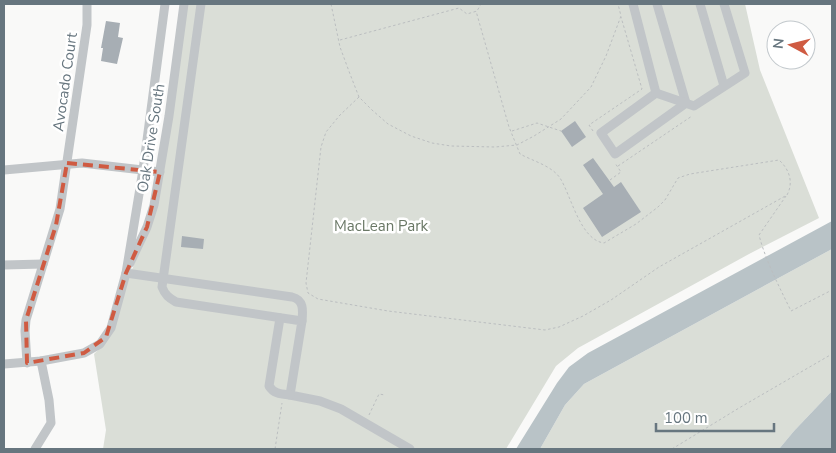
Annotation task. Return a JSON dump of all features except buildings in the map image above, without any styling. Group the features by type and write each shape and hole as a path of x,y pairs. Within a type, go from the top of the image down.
{"street":[{"name":"Oak Drive South","path":"4,364 27,363 84,353 100,344 111,328 126,272 165,4"},
{"name":"Oak Drive South","path":"126,272 147,226 160,172 184,4"},
{"path":"201,4 162,287 169,298 176,302 302,321"},
{"path":"633,4 656,93"},
{"path":"657,4 686,103"},
{"path":"700,4 724,86"},
{"path":"656,93 694,106 745,73 724,4"},
{"name":"Avocado Court","path":"27,363 26,320 42,264 56,225 87,24 87,5"},
{"path":"656,93 601,133 615,154 686,103"},
{"path":"4,170 82,163 160,172"},
{"path":"4,265 42,264"},
{"path":"126,272 296,298 303,308 302,321 286,395"},
{"path":"280,318 269,386 273,392 320,401 341,409 410,449"},
{"path":"35,449 51,423 49,400 41,361"}],"path":[{"path":"331,4 338,40 359,97 388,124 425,141 451,146 517,145 561,119 591,87 606,56 620,16"},
{"path":"458,4 459,8 467,14 476,11 481,4"},
{"path":"594,132 589,125 642,89 618,4"},
{"path":"338,40 459,8"},
{"path":"476,11 509,127 520,154 553,170 560,177 575,212 588,233 599,242 609,241 658,207 665,200 678,178 690,174 780,160 786,166 791,180 790,188 759,235 764,253 791,311 832,290"},
{"path":"359,97 326,132 321,147 306,282 308,293 318,299 388,311 551,330 583,316 659,267 787,195"},
{"path":"618,166 692,116"},
{"path":"512,131 537,122 561,130"},
{"path":"610,180 621,172 613,160"},
{"path":"672,449 832,354"},
{"path":"365,422 379,394 385,395"},
{"path":"274,449 286,395"}],"highlighted area":[{"path":"67,163 160,172 147,227 126,273 106,337 84,353 27,363 26,320 56,225"}],"green space":[{"name":"MacLean Park","path":"187,4 745,4 760,70 819,218 749,254 578,348 556,366 506,449 103,449 106,430 94,354 106,342 151,222"},
{"path":"832,249 832,391 779,449 540,449 565,405 584,384"}],"shaded area":[{"path":"832,221 832,249 584,384 565,405 540,449 516,449 569,367 588,353"},
{"path":"832,391 832,449 779,449 794,431"}]}
